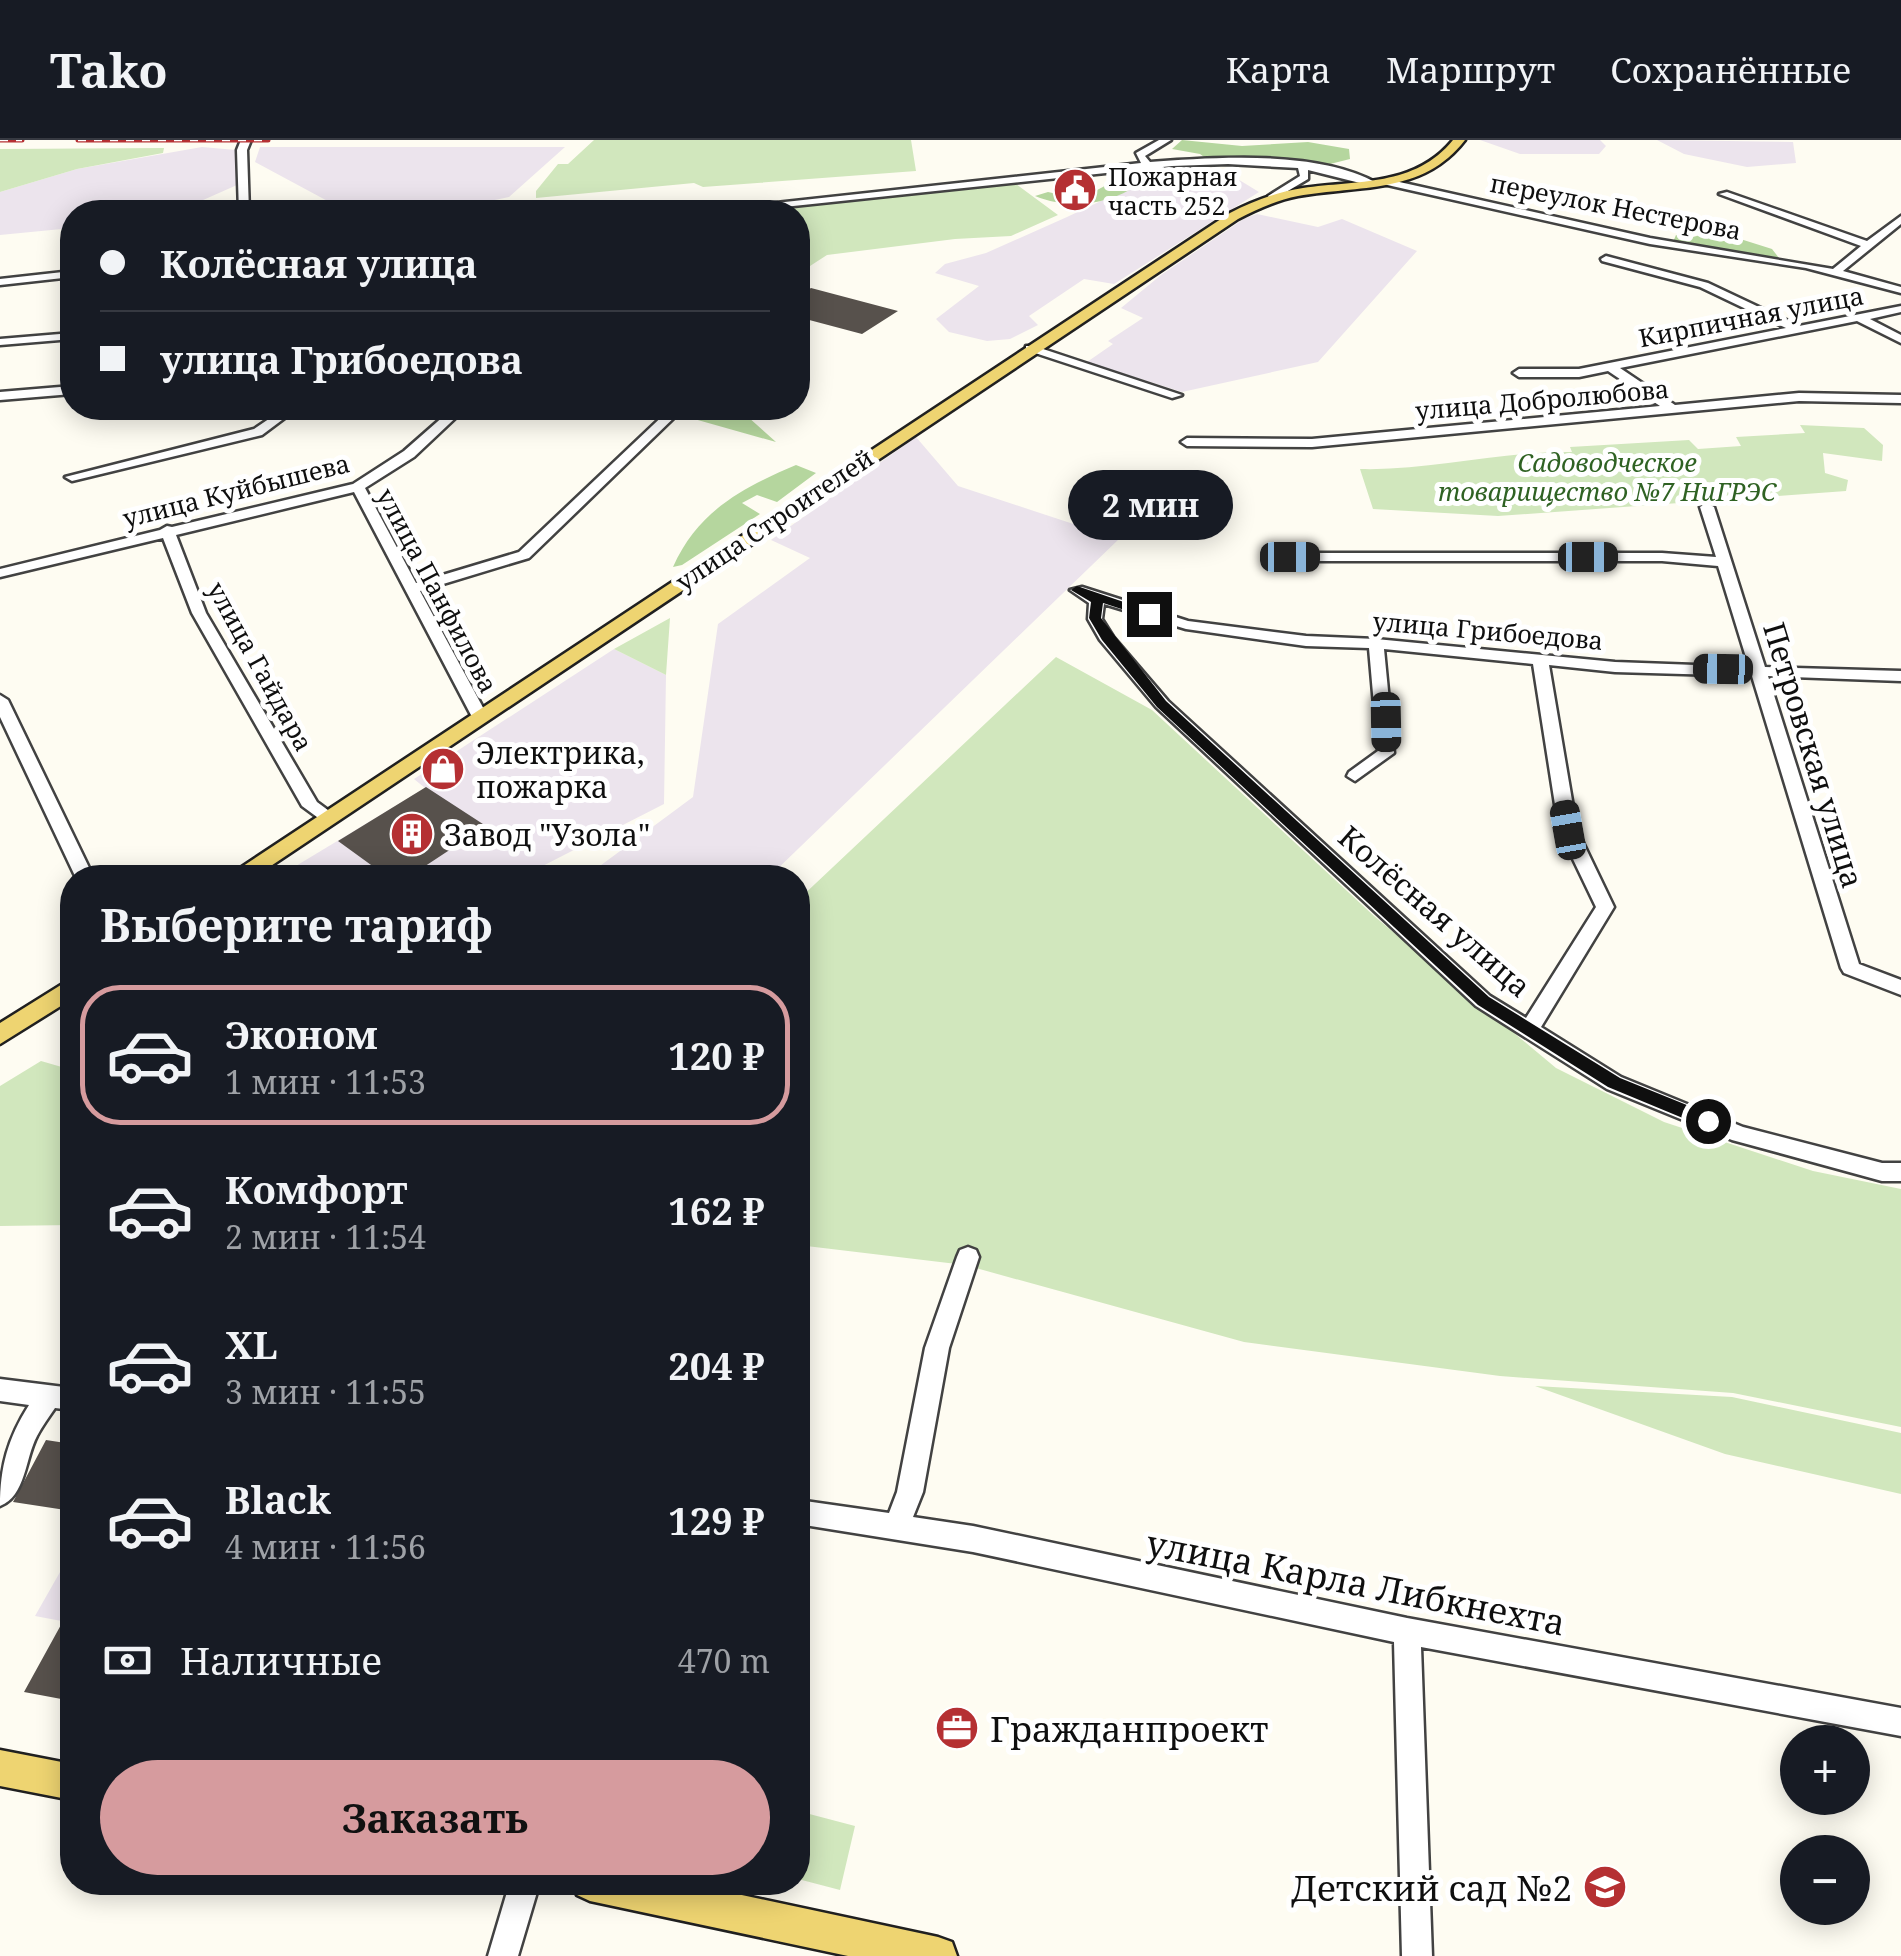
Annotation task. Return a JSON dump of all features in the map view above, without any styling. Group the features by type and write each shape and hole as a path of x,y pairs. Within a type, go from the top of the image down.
{"main road":[{"name":"улица Строителей","path":"255,865 1234,216 1270,198 1412,177 1436,166 1458,140"},
{"path":"0,1036 60,995"},
{"path":"0,1768 60,1780"},
{"path":"651,1895 938,1956"}],"street":[{"path":"244,200 242,150 246,140"},
{"path":"1149,166 1139,155 1166,140"},
{"path":"810,201 1149,166 1226,162 1302,165 1357,176 1372,184"},
{"path":"1302,165 1310,184 1324,188"},
{"path":"1270,198 1305,178"},
{"name":"переулок Нестерова","path":"1386,182 1650,241 1836,272 1901,290"},
{"path":"1724,194 1870,246"},
{"path":"1836,272 1901,219"},
{"path":"1606,260 1704,285 1799,330"},
{"path":"0,282 60,275"},
{"name":"Кирпичная улица","path":"1518,373 1579,373 1901,309"},
{"path":"1860,318 1901,340"},
{"path":"0,342 60,337"},
{"path":"1030,348 1176,395"},
{"name":"Кирпичная улица","path":"1610,367 1674,410"},
{"path":"0,396 60,391"},
{"name":"улица Добролюбова","path":"1187,442 1312,442 1800,397 1901,399"},
{"path":"72,477 258,432 275,420"},
{"name":"улица Куйбышева","path":"0,573 358,486 409,454 447,420"},
{"path":"410,589 524,555 665,420"},
{"name":"улица Панфилова","path":"358,486 479,715"},
{"name":"Петровская улица","path":"1708,507 1851,968 1901,988"},
{"name":"улица Гайдара","path":"167,530 198,612 311,806 327,816"},
{"path":"1290,557 1662,557 1725,562"},
{"name":"улица Грибоедова","path":"1077,590 1186,625 1223,632 1615,667 1901,676"},
{"name":"Колёсная улица","path":"1077,590 1097,601 1095,618 1108,640 1162,704 1483,1001 1614,1083 1740,1134 1882,1172 1901,1172"},
{"path":"1355,776 1386,753 1376,644"},
{"path":"1528,1031 1606,907 1568,830 1540,660"},
{"path":"0,700 79,865"},
{"path":"896,1529 910,1492 938,1348 968,1257"},
{"path":"0,1390 60,1397"},
{"path":"0,1494 26,1433 60,1398"},
{"name":"улица Карла Либкнехта","path":"810,1514 973,1539 1407,1631 1901,1722"},
{"path":"1407,1631 1417,1956"},
{"path":"503,1956 521,1895"}],"shaded area":[{"path":"1480,140 1600,140 1606,146 1599,154 1520,154"},
{"path":"1657,140 1793,142 1796,163 1747,167 1684,154"},
{"path":"202,147 236,150 237,185 203,200 60,200 60,229 0,235 0,192 77,169"},
{"path":"260,147 565,147 509,197 495,200 326,200 255,162"},
{"path":"1156,170 1222,181 1236,178 1259,192 1114,284 1084,279 1029,316 1038,325 1010,339 987,341 949,332 936,319 979,286 935,273 945,264 986,253 1067,217 1137,184 1130,181 1133,176"},
{"path":"1257,214 1318,227 1342,219 1417,251 1318,362 1182,392 1087,362 1113,344 1108,341 1143,318 1121,308 1161,275 1245,218"},
{"path":"916,437 958,486 1119,539 781,865 601,865 693,797 718,624 810,558 771,540"},
{"name":"Завод \"Узола\"","path":"614,649 666,675 664,804 545,865 298,865 425,788 414,779"},
{"path":"60,1572 60,1621 35,1616"}],"green space":[{"path":"594,140 911,140 916,171 703,187 694,183 536,198 536,191 558,164 568,164"},
{"path":"1182,140 1242,146 1308,142 1349,149 1350,159 1330,164 1207,159 1172,149"},
{"path":"164,148 163,153 77,169 0,192 0,149"},
{"path":"1137,169 1151,171 1133,176 1130,181 1138,185 1101,201 1075,204 1035,196 1048,192 1080,199"},
{"path":"1012,181 1058,215 1011,236 827,255 810,266 810,202"},
{"path":"1715,231 1772,249 1779,258 1673,242 1676,235 1693,237"},
{"path":"698,420 751,420 776,442"},
{"name":"Садоводческое товарищество №7 НиГРЭС","path":"1800,425 1864,428 1883,445 1882,461 1823,453 1825,473 1848,480 1846,491 1498,516 1373,509 1360,469 1572,452 1570,447 1689,440 1698,449 1741,446 1736,437 1805,433"},
{"path":"796,465 816,473 777,502 757,495 742,503 760,514 673,567 683,547 709,516 740,493"},
{"path":"670,618 666,675 614,649"},
{"path":"1056,657 1152,710 1374,916 1556,1068 1664,1122 1813,1171 1901,1189 1901,1427 1733,1393 1500,1376 1244,1342 965,1265 810,1246 810,889"},
{"path":"41,1061 60,1067 60,1225 0,1226 0,1086"},
{"path":"1535,1386 1732,1397 1901,1433 1901,1494 1725,1454"},
{"path":"810,1814 855,1826 840,1890 810,1882"}],"building":[{"path":"810,289 898,311 862,334 810,320"},
{"name":"Завод \"Узола\"","path":"426,787 486,826 427,865 371,865 338,841"},
{"path":"46,1440 60,1442 60,1509 13,1502"},
{"path":"60,1627 60,1699 24,1692"}],"railway":[{"path":"0,140 22,140"},
{"path":"78,140 268,140"}],"place":[{"name":"Пожарная часть 252","path":"1075,190"},
{"name":"Электрика, пожарка","path":"443,769"},
{"name":"Завод \"Узола\"","path":"412,834"},
{"name":"Гражданпроект","path":"957,1728"},
{"name":"Детский сад №2","path":"1605,1887"}],"route":[{"path":"1149,614 1077,590 1097,601 1095,618 1108,640 1162,704 1483,1001 1614,1083 1708,1121"}]}
